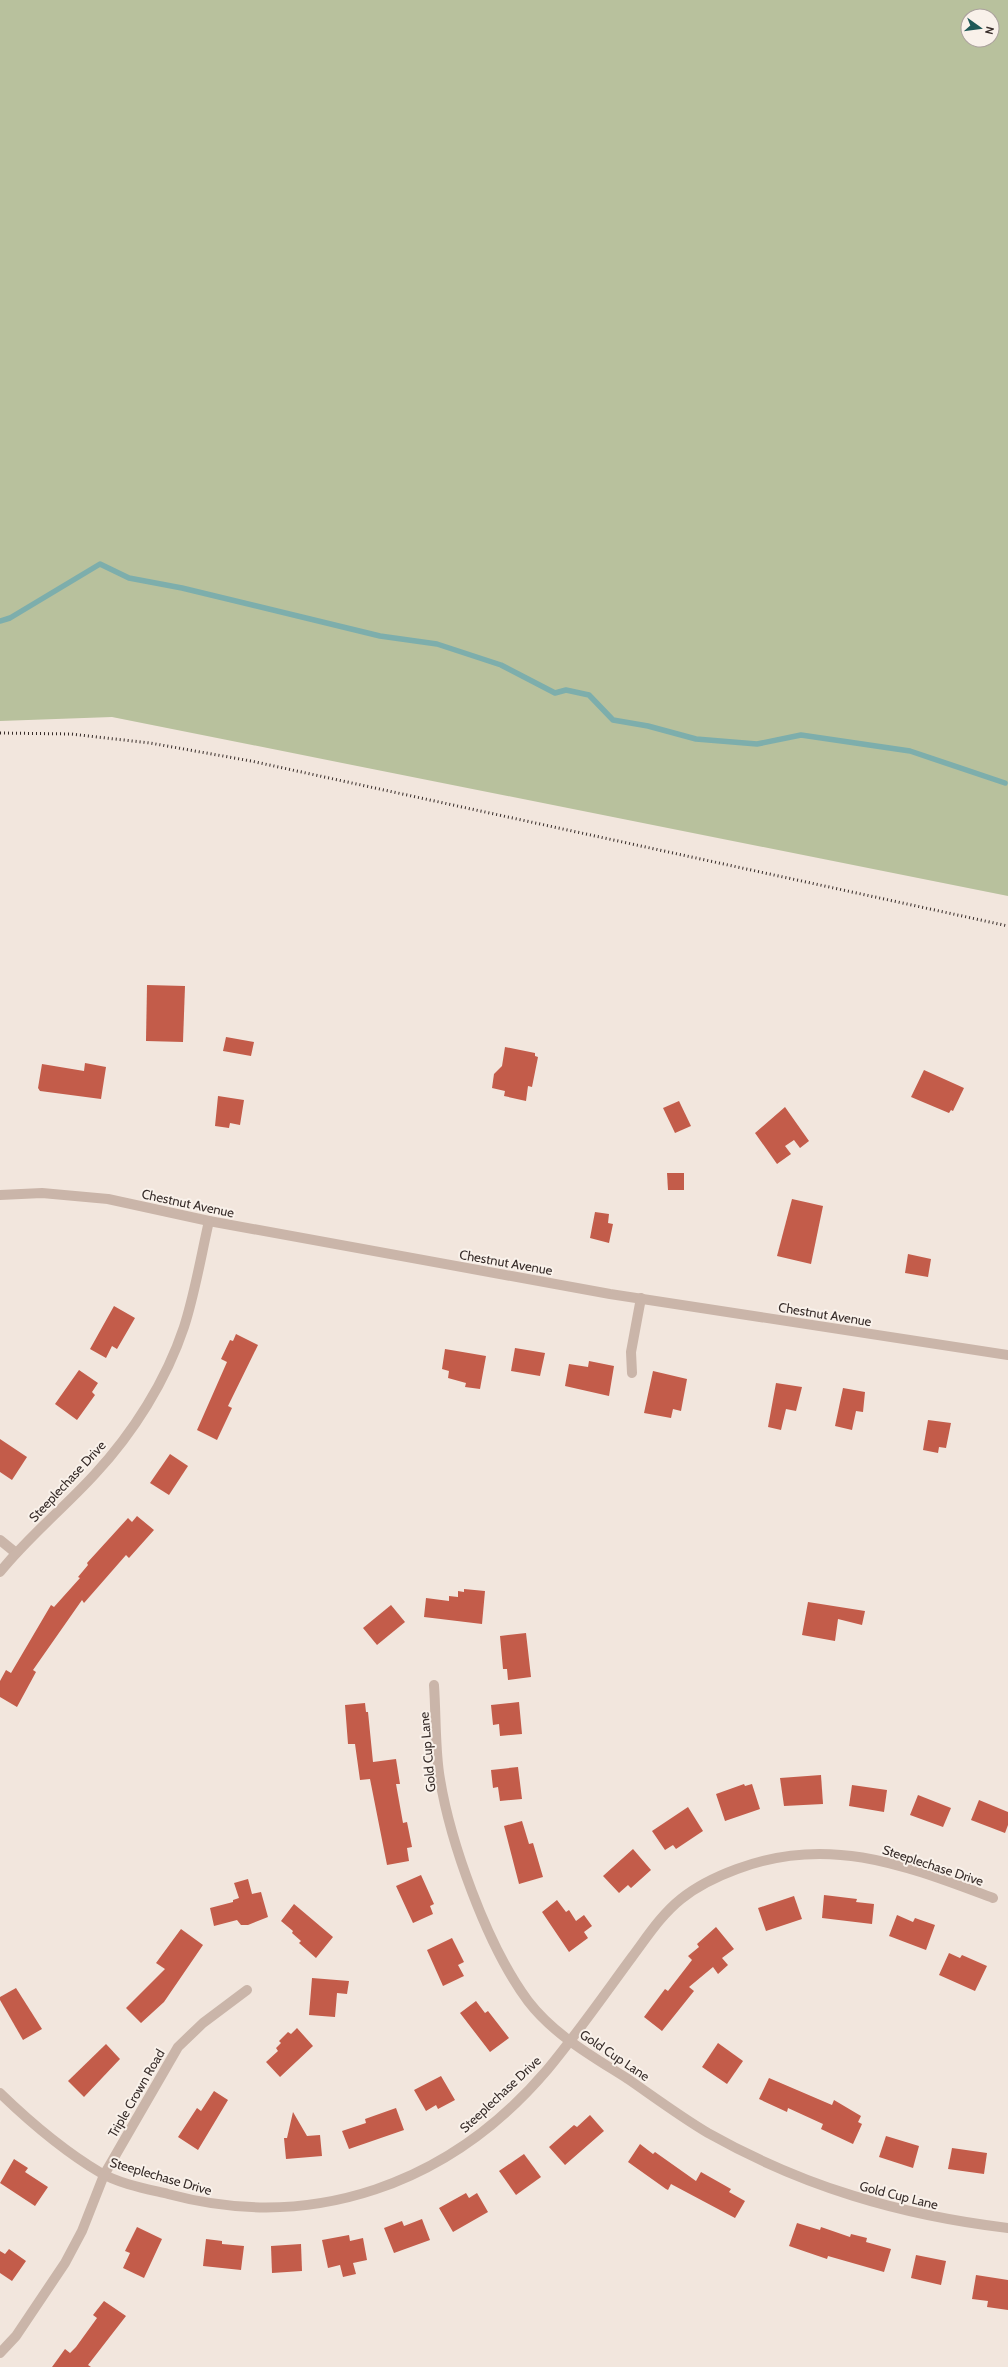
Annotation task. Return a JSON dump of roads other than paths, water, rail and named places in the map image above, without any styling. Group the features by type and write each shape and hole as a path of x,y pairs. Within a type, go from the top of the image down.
{"street":[{"name":"Chestnut Avenue","path":"0,1195 42,1193 81,1196 209,1221 641,1298 1008,1355"},
{"name":"Steeplechase Drive","path":"0,1572 16,1553 96,1473 146,1406 163,1376 183,1328 209,1221"},
{"path":"632,1373 631,1352 641,1298"},
{"path":"0,1540 16,1553"},
{"name":"Gold Cup Lane","path":"434,1685 439,1772 448,1815 472,1890 490,1934 512,1976 528,2000 547,2022 570,2041 708,2132 798,2178 867,2201 919,2215 1008,2228"},
{"name":"Steeplechase Drive","path":"0,2094 31,2123 104,2175 191,2200 241,2208 272,2209 311,2205 360,2196 395,2183 460,2149 524,2093 545,2072 570,2041 659,1920 680,1899 706,1883 738,1868 773,1859 802,1854 840,1854 881,1860 939,1878 993,1898"},
{"name":"Triple Crown Road","path":"0,2353 16,2336 65,2263 82,2231 104,2175 178,2047 203,2023 247,1990"}],"waterway":[{"path":"0,621 10,618 100,564 129,578 182,588 380,636 437,644 501,665 555,693 566,690 589,695 613,720 648,726 696,739 757,744 801,735 910,751 1005,783"}],"railway":[{"path":"0,733 71,734 150,743 251,761 1008,926"}]}
